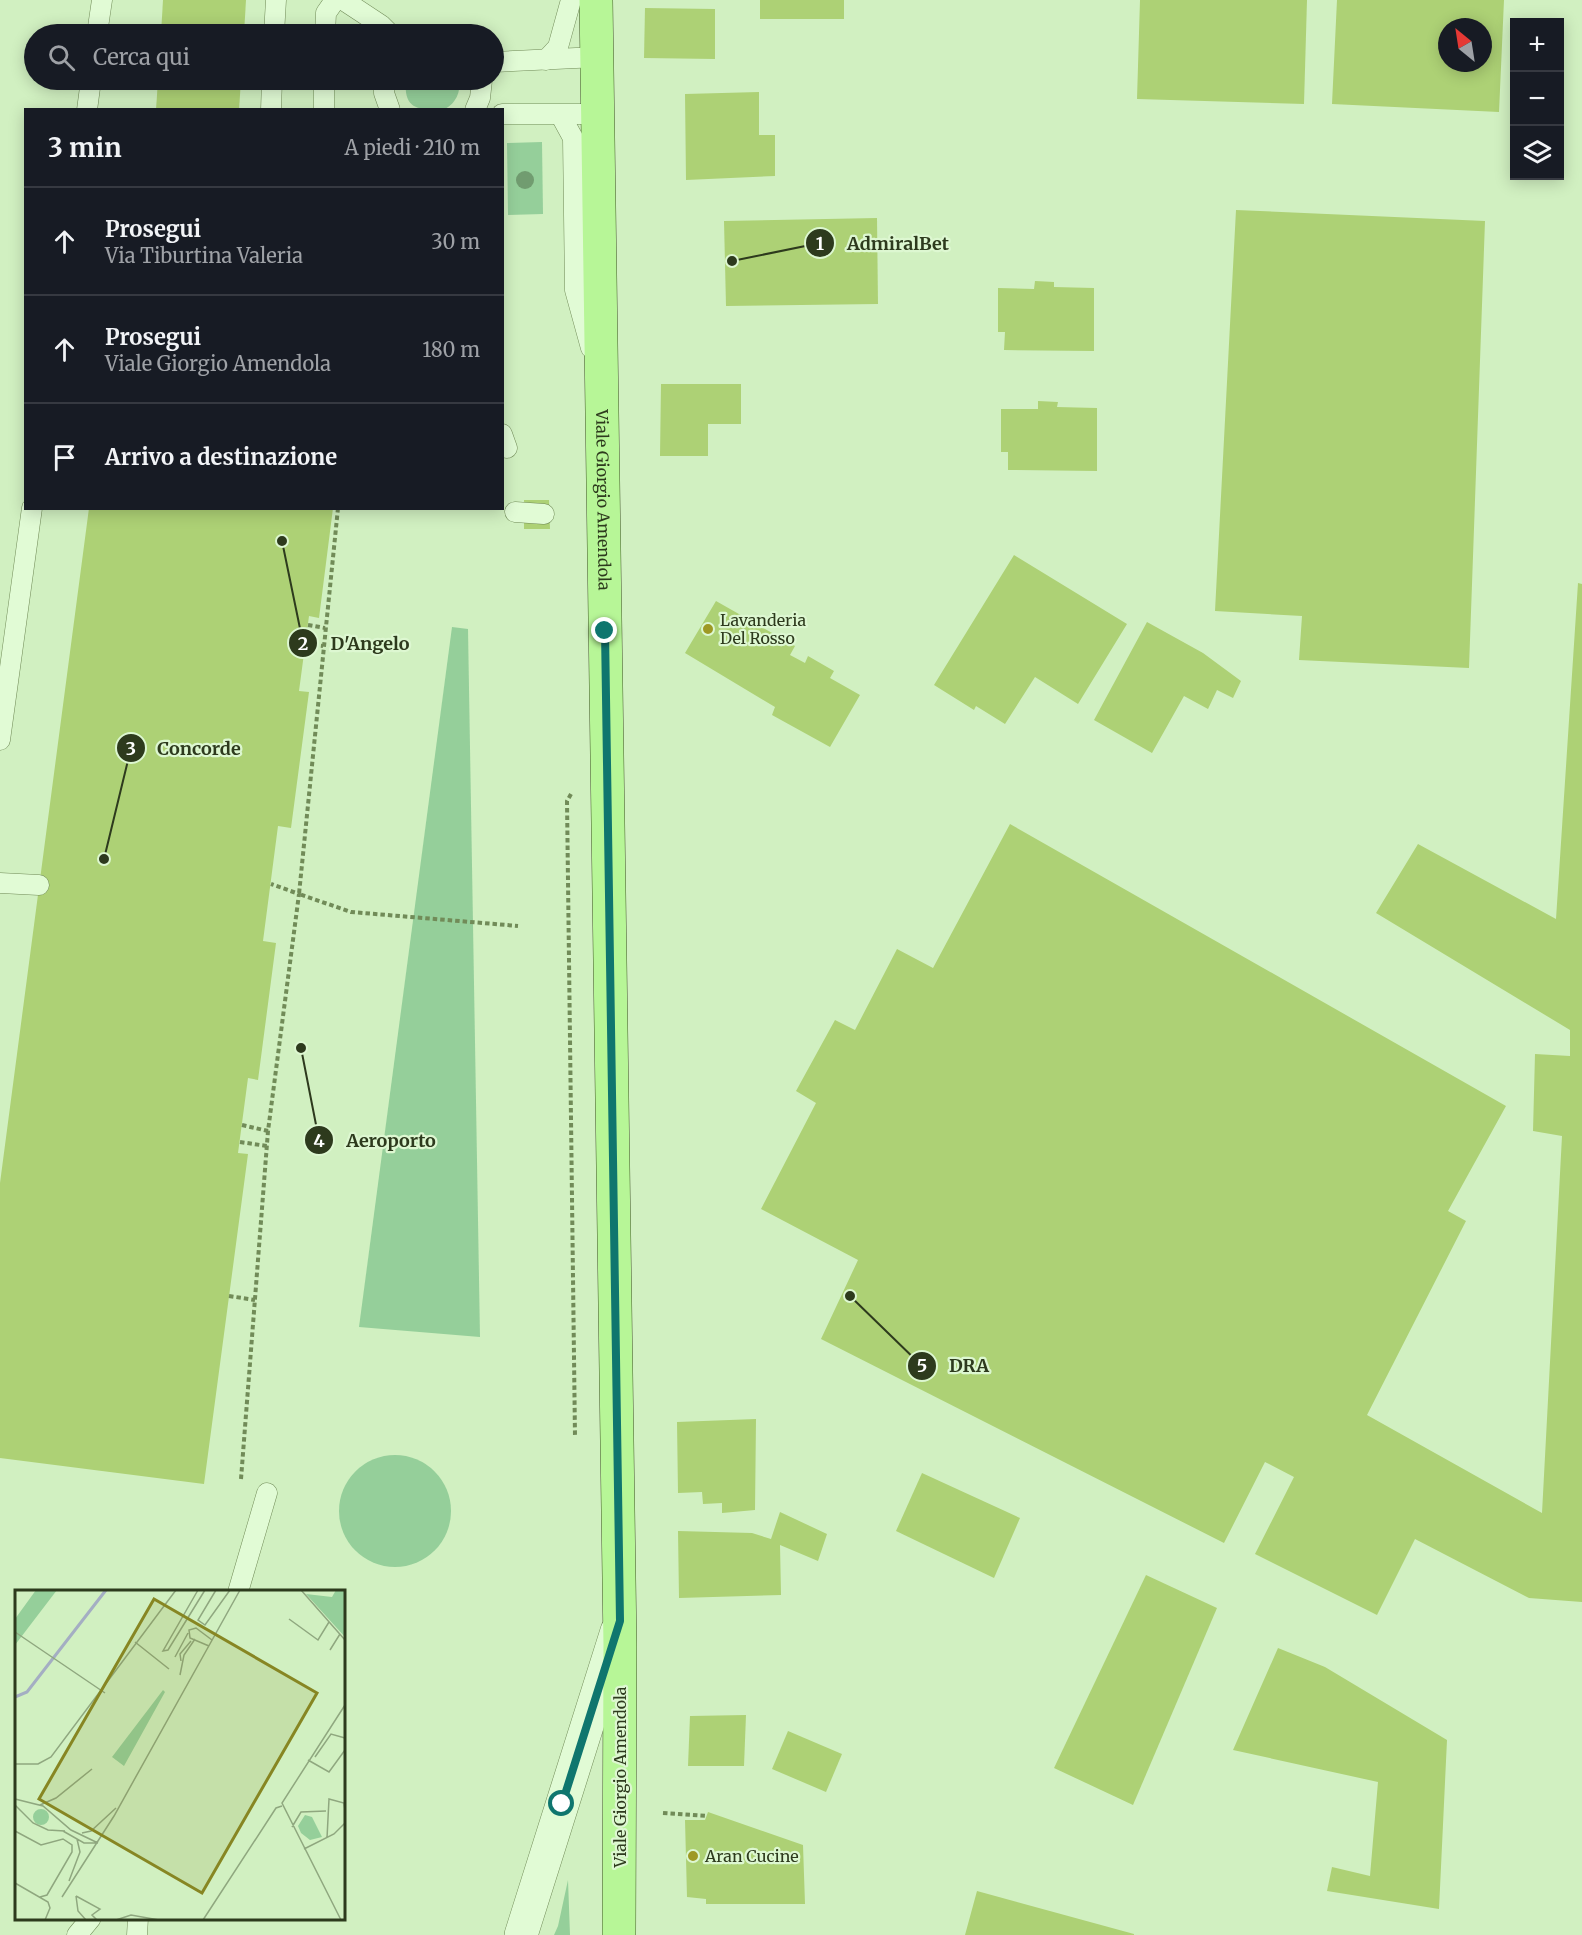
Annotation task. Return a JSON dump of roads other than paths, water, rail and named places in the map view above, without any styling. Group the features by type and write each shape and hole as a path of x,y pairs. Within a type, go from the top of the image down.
{"main road":[{"name":"Viale Giorgio Amendola","path":"596,0 620,1621 619,1935"}],"street":[{"path":"521,1935 620,1621"}],"lane":[{"path":"98,24 102,0"},
{"path":"275,24 276,0"},
{"path":"325,24 326,13 335,0"},
{"path":"343,0 381,24"},
{"path":"546,60 558,47 571,0"},
{"path":"504,62 597,57"},
{"path":"87,108 90,90"},
{"path":"271,108 272,90"},
{"path":"324,90 324,108"},
{"path":"384,90 390,108"},
{"path":"476,108 481,90"},
{"path":"504,114 561,116 597,114"},
{"path":"561,116 573,138 575,290 602,388"},
{"path":"0,740 32,510"},
{"path":"515,512 544,514"},
{"path":"0,883 39,885"},
{"path":"239,1590 267,1493"},
{"path":"77,1935 89,1920"},
{"path":"137,1935 138,1920"}],"place":[{"name":"AdmiralBet","path":"732,261"},
{"name":"D'Angelo","path":"282,541"},
{"name":"Lavanderia Del Rosso","path":"708,629"},
{"name":"Concorde","path":"104,859"},
{"name":"Aeroporto","path":"301,1048"},
{"name":"DRA","path":"850,1296"},
{"name":"Aran Cucine","path":"693,1856"}]}
